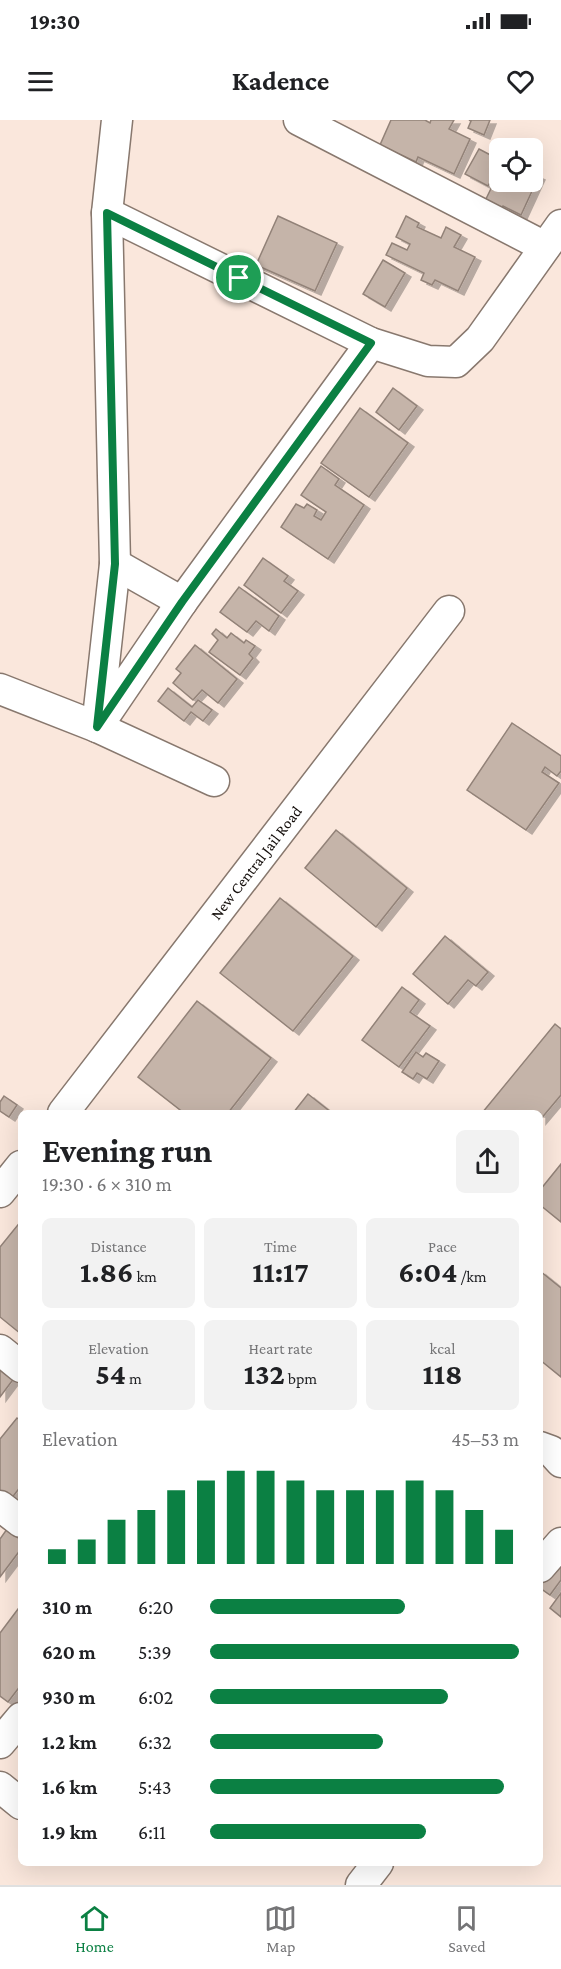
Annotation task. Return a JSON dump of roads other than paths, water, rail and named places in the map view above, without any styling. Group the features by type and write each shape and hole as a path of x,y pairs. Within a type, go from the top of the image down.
{"street":[{"path":"97,727 115,564 107,213 117,120"},
{"path":"107,213 371,343 429,361 456,362 480,339 553,236 299,120"},
{"path":"97,727 182,602 371,343"},
{"path":"115,564 182,602"},
{"name":"New Central Jail Road","path":"65,1110 449,611"},
{"path":"1,692 97,727 214,781"},
{"path":"0,1192 18,1170"},
{"path":"0,1350 18,1365"},
{"path":"543,1448 550,1451 561,1462"},
{"path":"0,1506 18,1520"},
{"path":"543,1564 561,1543"},
{"path":"0,1743 18,1722"},
{"path":"0,1787 18,1802"},
{"path":"361,1885 376,1866"}]}
